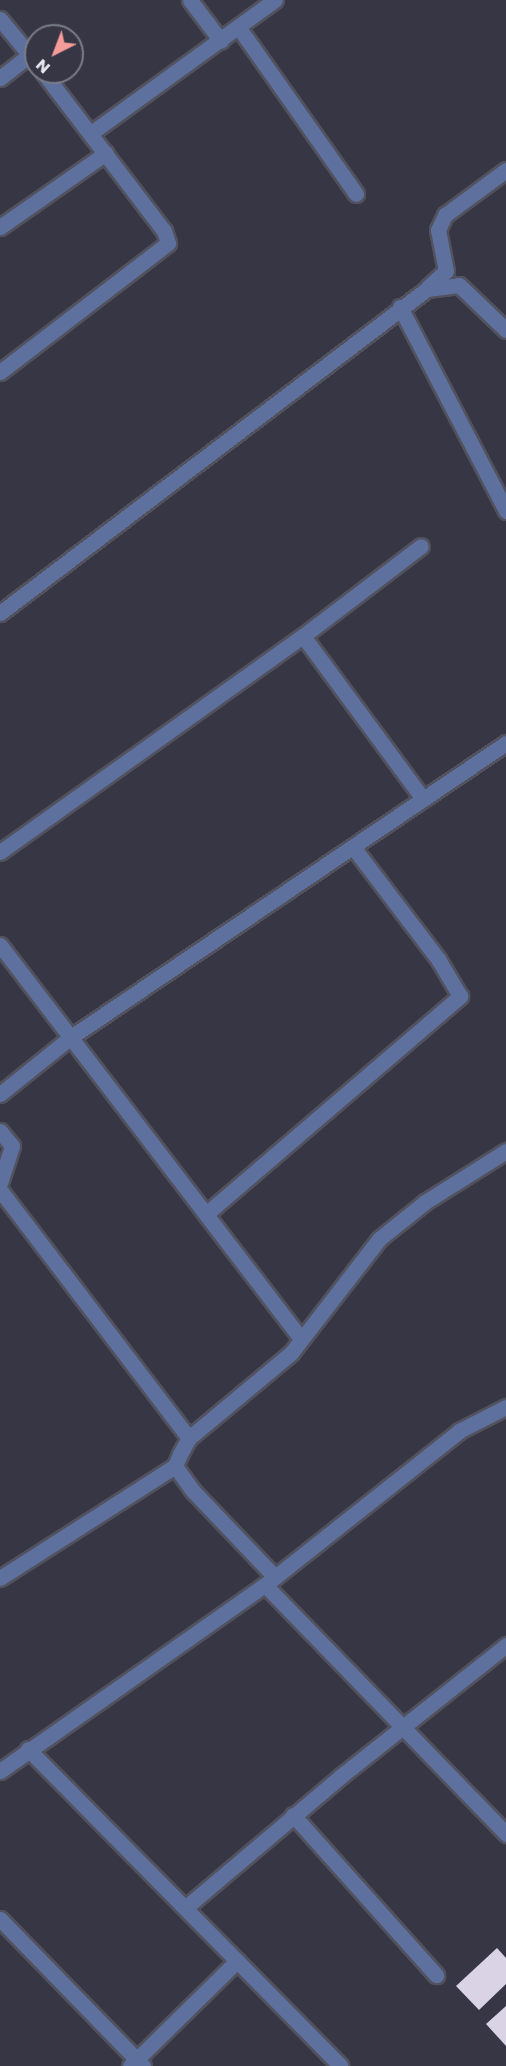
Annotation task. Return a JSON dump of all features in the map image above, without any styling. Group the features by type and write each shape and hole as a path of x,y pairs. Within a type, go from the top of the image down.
{"street":[{"path":"190,0 221,41"},
{"path":"91,133 275,0"},
{"path":"0,19 24,48"},
{"path":"238,28 356,194"},
{"path":"0,78 24,64"},
{"path":"0,372 168,243 106,153 52,84"},
{"path":"0,227 106,153"},
{"path":"0,613 400,307 427,289 446,271 438,230 445,214 506,170"},
{"path":"427,289 443,284 459,285 506,330"},
{"path":"400,307 506,511"},
{"path":"0,852 303,636 421,546"},
{"path":"303,636 423,799"},
{"path":"0,1094 71,1037 506,743"},
{"path":"207,1214 460,996 438,959 353,847"},
{"path":"0,945 301,1338"},
{"path":"0,1131 12,1146 0,1183"},
{"path":"0,1578 175,1466 189,1438 291,1353 379,1239 425,1202 506,1151"},
{"path":"0,1190 189,1438"},
{"path":"0,1771 28,1749 270,1581 459,1431 506,1407"},
{"path":"175,1466 193,1491 270,1581 404,1728 506,1834"},
{"path":"185,1908 293,1815 506,1645"},
{"path":"28,1749 341,2066"},
{"path":"293,1815 436,1975"},
{"path":"0,1919 136,2064 237,1961"}],"building":[{"path":"497,1948 506,1958 506,1984 479,2010 456,1986"},
{"path":"506,2006 506,2046 486,2024"}]}
